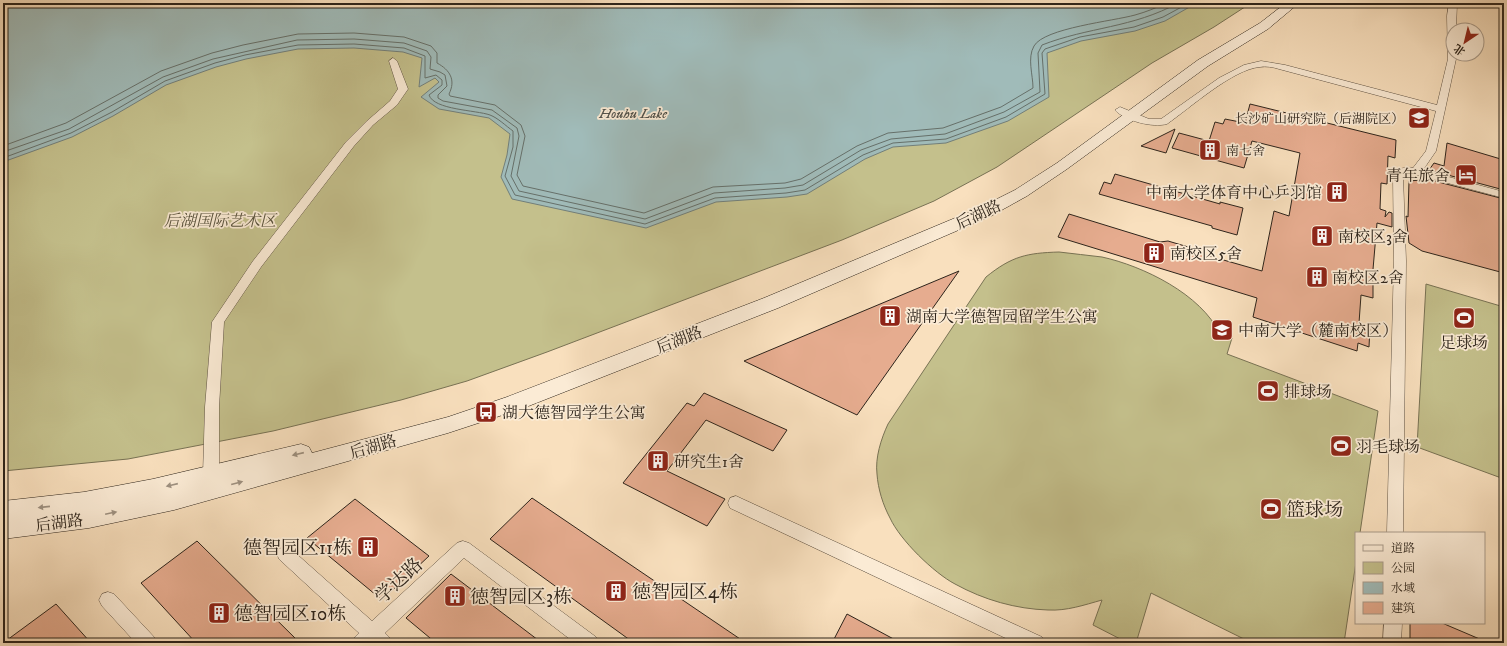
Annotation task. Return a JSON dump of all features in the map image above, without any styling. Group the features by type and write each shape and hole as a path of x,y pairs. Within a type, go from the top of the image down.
{"main road":[{"name":"后湖路","path":"3,529 89,518 174,500 419,434 514,403 771,303 985,212 1021,193 1050,174 1125,113 1173,71 1235,34 1280,3"},
{"name":"后湖路","path":"3,511 84,502 153,489 354,440 481,403 583,366 911,236 959,215 1009,189 1203,63 1264,26 1293,3"}],"street":[{"path":"1418,172 1418,168 1430,154 1452,59 1450,29 1453,3"},
{"path":"211,475 212,407 218,322 257,264 350,144 370,122 394,103 403,89 393,60"},
{"path":"1125,113 1153,124 1164,122 1222,80 1243,69 1260,64 1282,67 1440,109"},
{"path":"1395,532 1400,261 1398,174 1409,170 1504,195"},
{"path":"736,503 1036,643"},
{"name":"学达路","path":"372,640 463,548 590,643"},
{"path":"285,554 372,640"},
{"path":"108,600 148,643"},
{"path":"1392,643 1393,624"}],"green space":[{"name":"后湖国际艺术区","path":"3,3 1251,3 1214,27 1152,63 997,167 934,201 842,240 547,352 467,381 401,400 273,431 128,459 3,471"},
{"path":"1059,252 1102,257 1135,267 1169,284 1185,294 1199,306 1220,334 1232,338 1227,354 1378,411 1360,532 1355,532 1355,569 1344,643 1252,643 1151,593 1136,643 1128,643 1093,625 1102,600 1062,610 1024,608 1000,603 977,595 947,579 918,555 901,536 885,508 878,480 878,455 888,424 986,277 1012,260 1038,253"},
{"path":"1426,284 1504,307 1504,479 1417,447"}],"water":[{"name":"Houhu Lake","path":"3,3 1191,3 1193,5 1165,21 1135,31 1081,41 1047,53 1049,97 1008,121 946,143 893,147 865,159 807,194 787,197 716,202 646,228 512,199 501,177 507,155 510,134 489,118 439,109 421,97 439,82 435,78 419,87 422,58 403,52 354,48 298,49 246,59 216,67 166,85 113,116 72,137 3,162"}],"building":[{"path":"1250,104 1396,140 1395,158 1388,156 1387,184 1381,183 1380,209 1386,211 1385,217 1389,212 1392,213 1392,227 1377,223 1372,281 1373,298 1361,295 1359,323 1370,327 1369,347 1358,343 1357,351 1253,317 1257,298 1058,237 1069,214 1160,242 1168,241 1195,249 1199,253 1262,271 1274,211 1289,216 1300,153 1252,141 1244,168 1172,148 1179,133 1209,141 1215,122 1223,124 1225,119 1245,123"},
{"path":"1175,129 1166,153 1141,146"},
{"path":"1447,143 1504,160 1504,190 1429,170 1434,163 1444,166"},
{"path":"1115,174 1220,204 1220,202 1243,208 1237,235 1212,228 1212,226 1099,194 1104,182 1111,184"},
{"path":"1423,178 1504,199 1504,273 1422,251 1409,243 1406,216 1408,217 1409,181 1421,180"},
{"name":"湖南大学德智园留学生公寓","path":"959,271 857,415 744,361"},
{"name":"研究生1舍","path":"704,393 787,430 773,451 706,420 667,471 725,499 707,526 623,483 687,403 694,406"},
{"name":"徳智园区4栋","path":"532,498 746,643 634,643 490,539"},
{"name":"德智园区11栋","path":"355,499 429,556 382,600 307,538"},
{"name":"德智园区10栋","path":"197,541 300,643 196,643 141,583"},
{"name":"徳智园区3栋","path":"451,574 542,643 436,643 406,618"},
{"path":"56,604 91,643 3,643"},
{"path":"847,614 901,643 832,643"},
{"path":"1410,624 1444,624 1489,643 1410,643"}],"place":[{"name":"长沙矿山研究院（后湖院区）","path":"1419,118"},
{"name":"南七舍","path":"1210,150"},
{"name":"青年旅舍","path":"1466,175"},
{"name":"中南大学体育中心乒羽馆","path":"1337,192"},
{"name":"南校区3舍","path":"1322,236"},
{"name":"南校区5舍","path":"1154,253"},
{"name":"南校区2舍","path":"1317,277"},
{"name":"湖南大学德智园留学生公寓","path":"890,316"},
{"name":"足球场","path":"1464,318"},
{"name":"中南大学（麓南校区）","path":"1222,330"},
{"name":"排球场","path":"1268,391"},
{"name":"湖大德智园学生公寓","path":"486,412"},
{"name":"羽毛球场","path":"1341,446"},
{"name":"研究生1舍","path":"658,461"},
{"name":"篮球场","path":"1271,509"},
{"name":"德智园区11栋","path":"368,547"},
{"name":"徳智园区4栋","path":"616,591"},
{"name":"徳智园区3栋","path":"455,596"},
{"name":"德智园区10栋","path":"219,613"}]}
